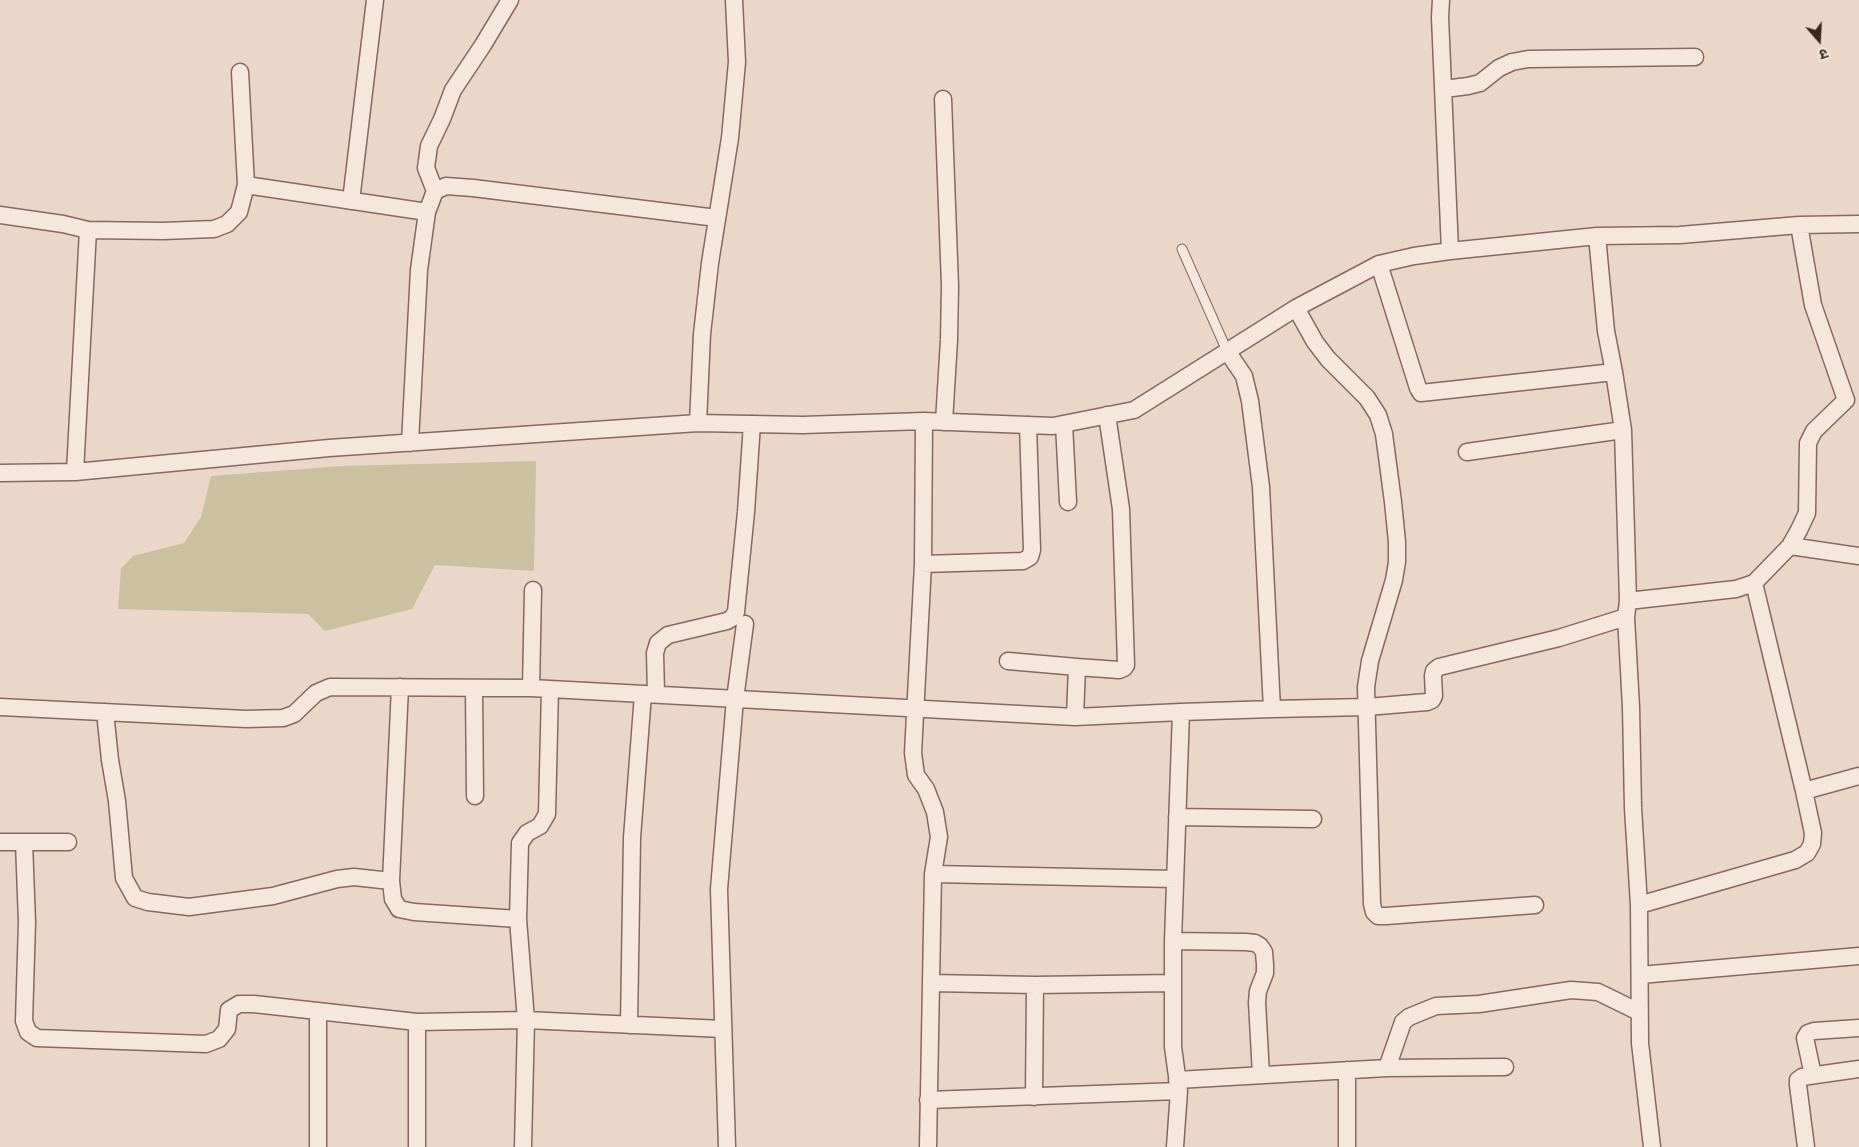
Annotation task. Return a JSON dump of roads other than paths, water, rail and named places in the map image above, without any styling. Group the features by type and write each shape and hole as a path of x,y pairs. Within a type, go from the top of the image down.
{"street":[{"path":"351,201 375,0"},
{"path":"410,442 419,270 427,212 435,191 426,168 429,146 453,90 510,0"},
{"path":"698,424 702,334 710,262 730,138 737,62 734,0"},
{"path":"1441,0 1440,17 1450,251"},
{"path":"1444,89 1480,83 1499,68 1512,62 1528,59 1696,57"},
{"path":"0,215 62,224 88,230 163,231 214,229 227,224 239,212 246,185 240,72"},
{"path":"943,99 950,286 944,422"},
{"path":"246,185 427,212"},
{"path":"435,191 446,186 473,188 717,218"},
{"path":"0,473 75,472 330,448 698,424 803,425 924,421 1054,426 1134,410 1296,308 1379,264 1414,256 1450,251 1597,236 1680,235 1799,225 1859,224"},
{"path":"0,707 246,719 283,718 294,714 316,693 330,687 531,688 1075,717 1367,707 1428,702 1434,696 1433,676 1434,671 1439,667 1559,638 1627,609 1736,589 1754,583 1790,546 1807,513 1808,443 1814,431 1852,401 1813,305 1799,225"},
{"path":"75,472 88,230"},
{"path":"1597,236 1606,331 1623,430 1632,808 1639,905 1640,1044 1652,1147"},
{"path":"1379,264 1421,393 1614,372"},
{"path":"1296,308 1315,342 1367,398 1378,415 1384,434 1394,512 1397,562 1394,580 1370,662 1366,687 1372,904 1374,912 1378,916 1386,916 1535,905"},
{"path":"1226,351 1244,376 1250,401 1261,487 1272,709"},
{"path":"1008,661 1119,670 1126,665 1121,508 1107,415"},
{"path":"924,421 924,564 914,707 913,754 916,775 926,789 935,812 939,837 933,874 928,1147"},
{"path":"629,1025 632,838 655,653 658,643 668,635 727,621 736,612 752,424"},
{"path":"1064,424 1068,502"},
{"path":"924,564 1022,561 1030,557 1032,550 1028,425"},
{"path":"1467,452 1623,430"},
{"path":"1790,546 1859,556"},
{"path":"1639,905 1795,860 1807,853 1812,844 1813,833 1804,791 1754,583"},
{"path":"531,688 533,590"},
{"path":"727,1147 719,889 735,699 745,624"},
{"path":"1075,717 1076,667"},
{"path":"400,687 391,881 393,899 399,909 414,912 518,919"},
{"path":"474,689 475,796"},
{"path":"523,1147 526,1020 518,919 520,843 527,833 540,826 547,814 550,689"},
{"path":"105,712 117,801 124,878 135,898 148,902 189,906 273,896 337,879 354,877 391,881"},
{"path":"1176,1147 1178,1085 1173,1048 1173,941 1180,712"},
{"path":"1804,791 1859,776"},
{"path":"1176,817 1313,818"},
{"path":"0,842 68,842"},
{"path":"24,843 27,922 24,1020 28,1032 37,1038 206,1044 219,1039 227,1029 229,1010 239,1004 254,1004 417,1022 526,1020 723,1029"},
{"path":"933,874 1174,879"},
{"path":"1173,941 1255,943 1264,952 1265,973 1258,991 1257,1002 1261,1075"},
{"path":"1640,975 1859,956"},
{"path":"932,984 1173,983"},
{"path":"1034,985 1034,1097"},
{"path":"1387,1068 1403,1022 1409,1017 1436,1006 1479,1004 1571,990 1598,992 1639,1012"},
{"path":"318,1011 318,1147"},
{"path":"417,1022 417,1147"},
{"path":"1813,1075 1805,1038 1808,1034 1814,1031 1859,1028"},
{"path":"928,1100 1034,1097 1178,1085 1261,1075 1347,1070 1505,1067"},
{"path":"1806,1147 1798,1080 1802,1077 1813,1075 1859,1069"},
{"path":"1347,1070 1347,1147"}],"lane":[{"path":"1182,249 1226,351"}]}
